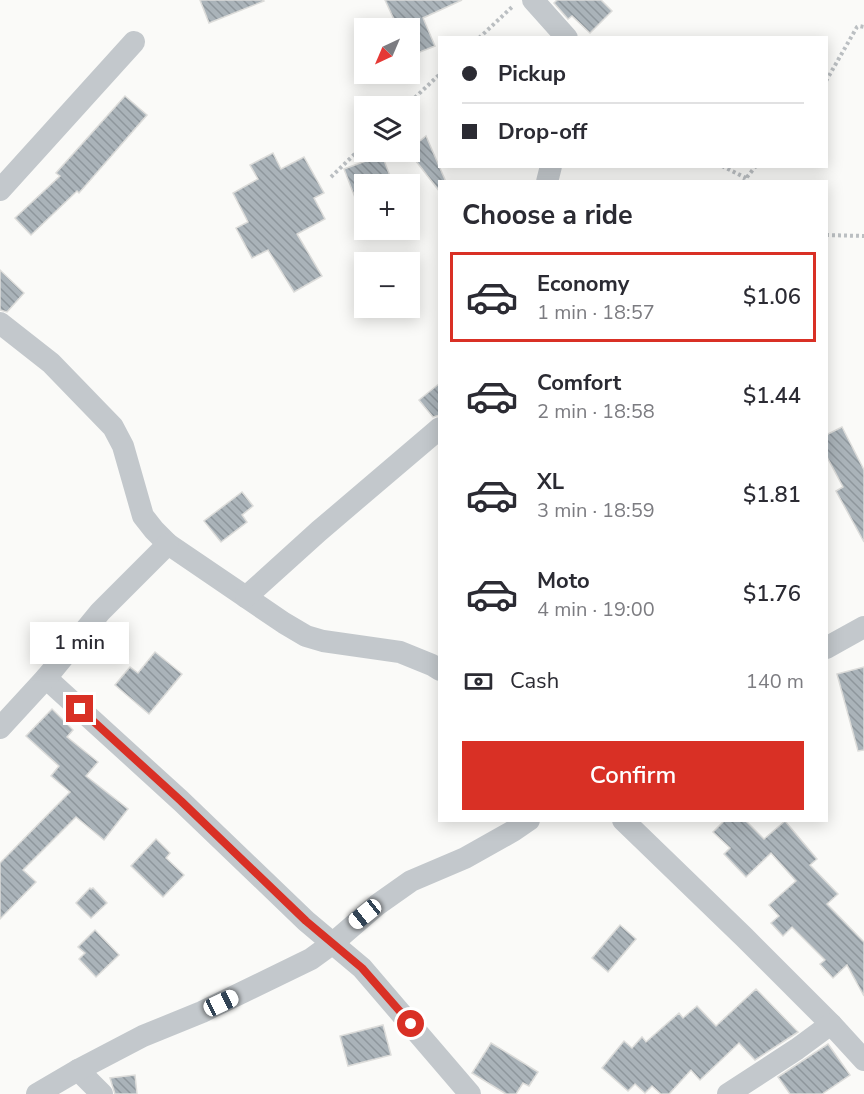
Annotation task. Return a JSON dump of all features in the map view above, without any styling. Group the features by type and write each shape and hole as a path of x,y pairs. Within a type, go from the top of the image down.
{"street":[{"path":"533,0 565,36"},
{"path":"0,190 134,42"},
{"path":"0,323 51,363 112,427 123,446 143,516 168,543 306,636 323,641 400,652 438,669"},
{"path":"246,597 319,531 438,430"},
{"path":"0,728 46,678 100,612 168,543"},
{"path":"828,647 864,627"},
{"path":"46,678 181,801 306,921 362,968 470,1094"},
{"path":"37,1094 142,1036 202,1012 311,959 377,905 411,881 465,858 526,822"},
{"path":"625,822 736,928 864,1060"},
{"path":"728,1094 831,1024"},
{"path":"78,1070 102,1094"}],"path":[{"path":"481,36 519,0"},
{"path":"828,78 857,27 864,27"},
{"path":"417,96 438,76"},
{"path":"331,177 354,155"},
{"path":"725,168 745,180 754,168"},
{"path":"828,235 864,236"}],"building":[{"path":"200,0 263,0 264,1 209,23"},
{"path":"385,0 462,0 423,18 435,46 420,52 420,18 393,18"},
{"path":"557,0 601,0 612,11 590,33 572,16 568,19 554,3"},
{"path":"125,96 147,115 79,193 77,191 31,235 15,218 60,176 56,173"},
{"path":"426,136 445,180 438,180 438,189 417,162 420,162 420,141"},
{"path":"273,153 281,169 304,157 324,193 314,198 325,219 297,234 322,276 294,292 268,250 252,258 236,228 248,222 233,193 258,179 250,165"},
{"path":"363,162 385,162 389,174 354,174 354,195 344,169"},
{"path":"0,270 24,293 7,312 0,310"},
{"path":"438,385 438,416 433,417 419,400"},
{"path":"842,427 864,470 864,542 836,491 843,487 828,459 828,434"},
{"path":"242,492 253,506 242,515 247,522 221,542 204,521"},
{"path":"155,652 182,674 149,714 115,685 130,667 138,673"},
{"path":"864,667 864,750 858,751 837,674"},
{"path":"52,709 73,730 67,737 98,762 86,776 128,809 104,840 76,817 23,870 36,882 0,919 0,863 70,792 51,776 59,766 26,736"},
{"path":"723,822 747,822 764,839 786,822 817,859 810,865 838,894 827,904 864,942 864,996 847,965 833,978 820,964 825,960 792,927 783,936 771,923 779,916 769,905 796,881 771,853 746,877 724,854 730,848 713,832"},
{"path":"156,839 170,853 166,858 184,875 163,897 131,866"},
{"path":"90,888 93,888 107,903 91,918 76,903"},
{"path":"620,925 636,939 608,972 592,958"},
{"path":"95,930 119,955 96,977 79,959 85,953 78,947"},
{"path":"756,989 798,1032 755,1060 739,1043 700,1080 691,1070 669,1094 661,1094 652,1086 645,1093 635,1084 628,1091 602,1068 624,1041 632,1048 642,1037 646,1042 679,1013 683,1018 697,1006 716,1026"},
{"path":"383,1025 391,1055 348,1066 340,1036"},
{"path":"491,1043 538,1072 529,1086 523,1083 516,1094 506,1094 472,1073"},
{"path":"828,1044 850,1075 822,1094 790,1094 778,1077"},
{"path":"135,1075 137,1094 115,1094 110,1078"}],"route":[{"path":"80,709 181,801 306,921 362,968 411,1024"}]}
